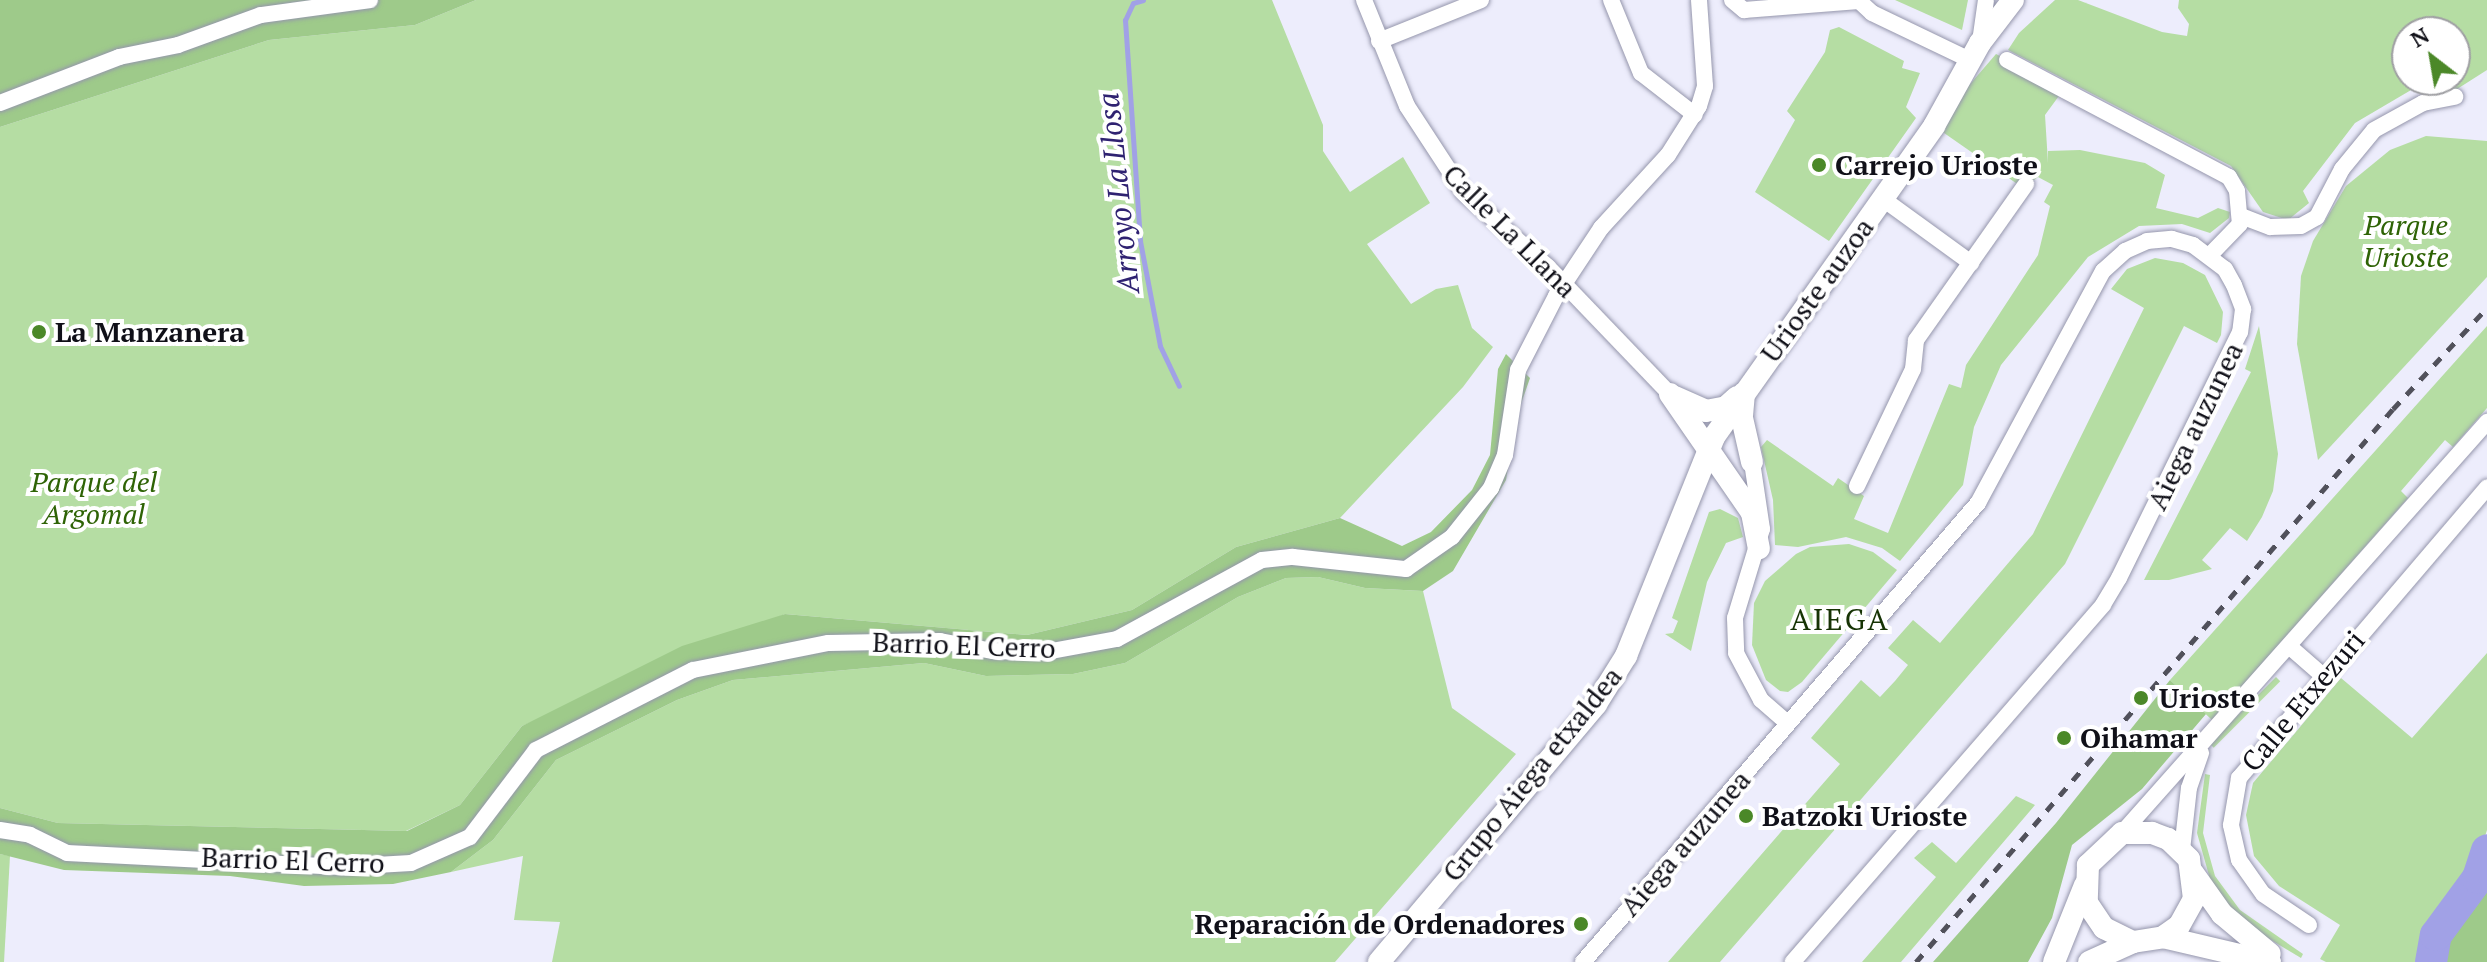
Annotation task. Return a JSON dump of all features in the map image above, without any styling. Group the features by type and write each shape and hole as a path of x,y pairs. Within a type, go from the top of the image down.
{"street":[{"path":"0,103 119,57 178,45 261,15 370,0"},
{"name":"Calle La Llana","path":"1364,0 1417,125 1443,165 1490,219 1563,285 1670,394"},
{"path":"1379,41 1481,0"},
{"path":"1611,0 1641,73 1695,115"},
{"path":"1563,285 1601,228 1668,155 1695,115 1705,86 1699,0"},
{"path":"1732,0 1744,10 1858,1 1872,13 1975,52"},
{"name":"Urioste auzoa","path":"1975,52 1986,0"},
{"name":"Urioste auzoa","path":"1705,438 1744,391 1883,199 1934,126 1975,52 2013,0"},
{"path":"2007,60 2218,170 2237,191 2241,216 2237,231 2210,255"},
{"path":"2241,216 2270,227 2301,226 2317,217 2342,169 2374,130 2423,103 2455,97"},
{"path":"1857,486 1913,369 1916,340 2026,184"},
{"path":"1883,199 1971,263"},
{"name":"Aiega auzunea","path":"1583,962 1978,503 2103,271 2147,241 2172,239 2210,255 2225,269 2243,309 2237,343 2119,578 2103,605 1793,962"},
{"name":"Barrio El Cerro","path":"0,830 30,835 67,853 342,867 411,863 470,837 536,750 693,670 828,643 940,641 993,651 1076,648 1117,639 1262,560 1293,557 1406,569 1452,537 1491,488 1505,455 1518,370 1563,285"},
{"path":"1670,394 1694,408 1714,410 1744,391"},
{"path":"1744,391 1742,418 1761,509 1759,548 1735,618 1736,653 1761,700 1787,723"},
{"path":"1670,394 1705,438 1731,488 1752,513 1759,548"},
{"name":"Calle Etxezuri","path":"2122,833 2203,748 2487,422"},
{"path":"1705,438 1739,449 1752,462"},
{"name":"Grupo Aiega etxaldea","path":"1379,962 1596,704 1626,656 1680,516 1705,438"},
{"path":"1680,516 1704,494 1731,488"},
{"name":"Calle Etxezuri","path":"2309,925 2273,902 2249,877 2236,851 2231,812 2245,767 2487,488"},
{"path":"2290,647 2322,675"},
{"name":"Calle Etxezuri","path":"2182,850 2189,788 2203,748"},
{"path":"2054,962 2096,852 2122,833 2152,833 2182,850 2193,873 2222,914 2280,962"},
{"path":"2163,937 2189,912 2193,873"},
{"path":"2085,884 2095,919 2133,942"},
{"path":"2089,962 2133,942 2163,937 2270,962"}],"green space":[{"path":"0,0 476,0 415,25 269,40 0,127"},
{"name":"Parque del Argomal","path":"476,0 1272,0 1323,125 1323,151 1350,192 1403,157 1430,203 1367,244 1411,304 1436,289 1458,285 1472,328 1493,347 1463,387 1340,518 1236,547 1132,610 1027,635 785,614 522,726 460,805 406,831 58,823 0,808 0,127 269,40 415,25"},
{"path":"1895,0 1968,0 1962,30"},
{"path":"2055,0 2078,0 2162,32 2187,36 2189,24 2178,8 2179,0 2487,0 2487,70 2471,80 2471,16 2391,16 2391,96 2401,96 2355,123 2303,191 2309,203 2288,220 2263,212 2231,166 2008,50 2019,33"},
{"path":"1839,27 1904,61 1902,68 1920,73 1906,107 1916,118 1829,241 1755,192 1795,120 1787,111 1825,52 1830,30"},
{"path":"1996,54 2064,89 2045,115 2048,163 2048,151 2080,150 2145,163 2165,175 2156,208 2198,218 2218,208 2230,212 2229,218 2210,233 2182,224 2139,226 2088,257 2001,365 1974,427 1963,485 1900,561 1882,548 1846,537 1798,547 1775,545 1773,500 1761,447 1767,440 1833,486 1838,478 1864,496 1854,519 1888,533 1949,384 1961,388 1966,365 2038,255 2050,206 2044,202 2053,185 2038,177 2023,188 1934,126"},
{"name":"Parque Urioste","path":"2426,136 2487,141 2487,277 2318,460 2297,344 2301,276 2313,241 2346,186 2390,150"},
{"path":"2155,258 2183,263 2205,275 2223,312 2221,335 2217,343 2184,326 2065,564 1720,962 1668,962 1840,764 1811,738 1861,680 1880,697 1895,681 1908,665 1888,648 1913,620 1940,643 2033,534 2144,308 2111,289 2127,269"},
{"path":"2259,326 2278,454 2273,491 2262,517 2247,541 2230,528 2202,560 2212,569 2169,580 2144,580 2251,372 2245,369"},
{"path":"2487,326 2487,408 2453,447 2445,440 2401,491 2408,498 2212,720 2170,680"},
{"path":"1506,354 1530,378 1516,418 1506,480 1453,571 1423,591 1365,588 1318,577 1286,578 1238,597 1125,663 1073,674 986,676 924,663 733,680 677,700 556,760 493,840 451,872 393,884 304,886 230,876 64,870 0,854 0,808 58,823 407,831 460,805 522,726 682,646 785,614 1027,635 1132,610 1236,547 1340,518 1402,546 1431,532 1472,490 1490,455 1498,369"},
{"path":"1720,509 1738,518 1743,537 1726,543 1707,582 1691,651 1665,634 1673,633 1678,621 1672,618 1709,512"},
{"path":"1849,544 1873,552 1897,570 1802,682 1788,692 1780,691 1766,680 1752,645 1754,603 1765,581 1796,554 1810,547"},
{"path":"1318,577 1365,588 1423,591 1452,708 1516,754 1335,962 552,962 560,922 514,920 523,856 451,872 493,840 556,760 677,700 733,680 924,663 986,676 1073,674 1125,663 1238,597 1286,578"},
{"path":"2487,653 2487,830 2472,877 2432,933 2425,962 2326,962 2320,959 2340,925 2279,886 2254,856 2246,815 2253,783 2341,678 2412,738"},
{"path":"2276,677 2280,681 2214,748 2210,743"},
{"path":"2170,680 2206,714 2142,789 2072,845 2052,918 2028,962 1933,962 2056,823"},
{"path":"2205,774 2210,775 2203,833 2215,876 2240,910 2303,954 2301,958 2258,932 2228,905 2210,879 2197,833"},
{"path":"2016,796 2035,805 1901,962 1862,962 1936,877 1914,858 1932,842 1956,863"},
{"path":"2487,850 2487,962 2431,962 2436,935 2478,878"},
{"path":"0,854 10,856 4,962 0,962"}],"waterway":[{"name":"Arroyo La Llosa","path":"1143,0 1133,3 1125,20 1140,241 1160,346 1179,386"},
{"path":"2431,962 2436,935 2478,878 2487,850"}],"railway":[{"path":"1916,962 2393,409 2487,308"}],"place":[{"name":"Carrejo Urioste","path":"1819,165"},
{"name":"La Manzanera","path":"39,332"},
{"name":"Urioste","path":"2141,698"},
{"name":"Oihamar","path":"2064,738"},
{"name":"Batzoki Urioste","path":"1746,816"},
{"name":"Reparación de Ordenadores","path":"1581,924"}],"district":[{"name":"AIEGA","path":"1840,619"}]}
